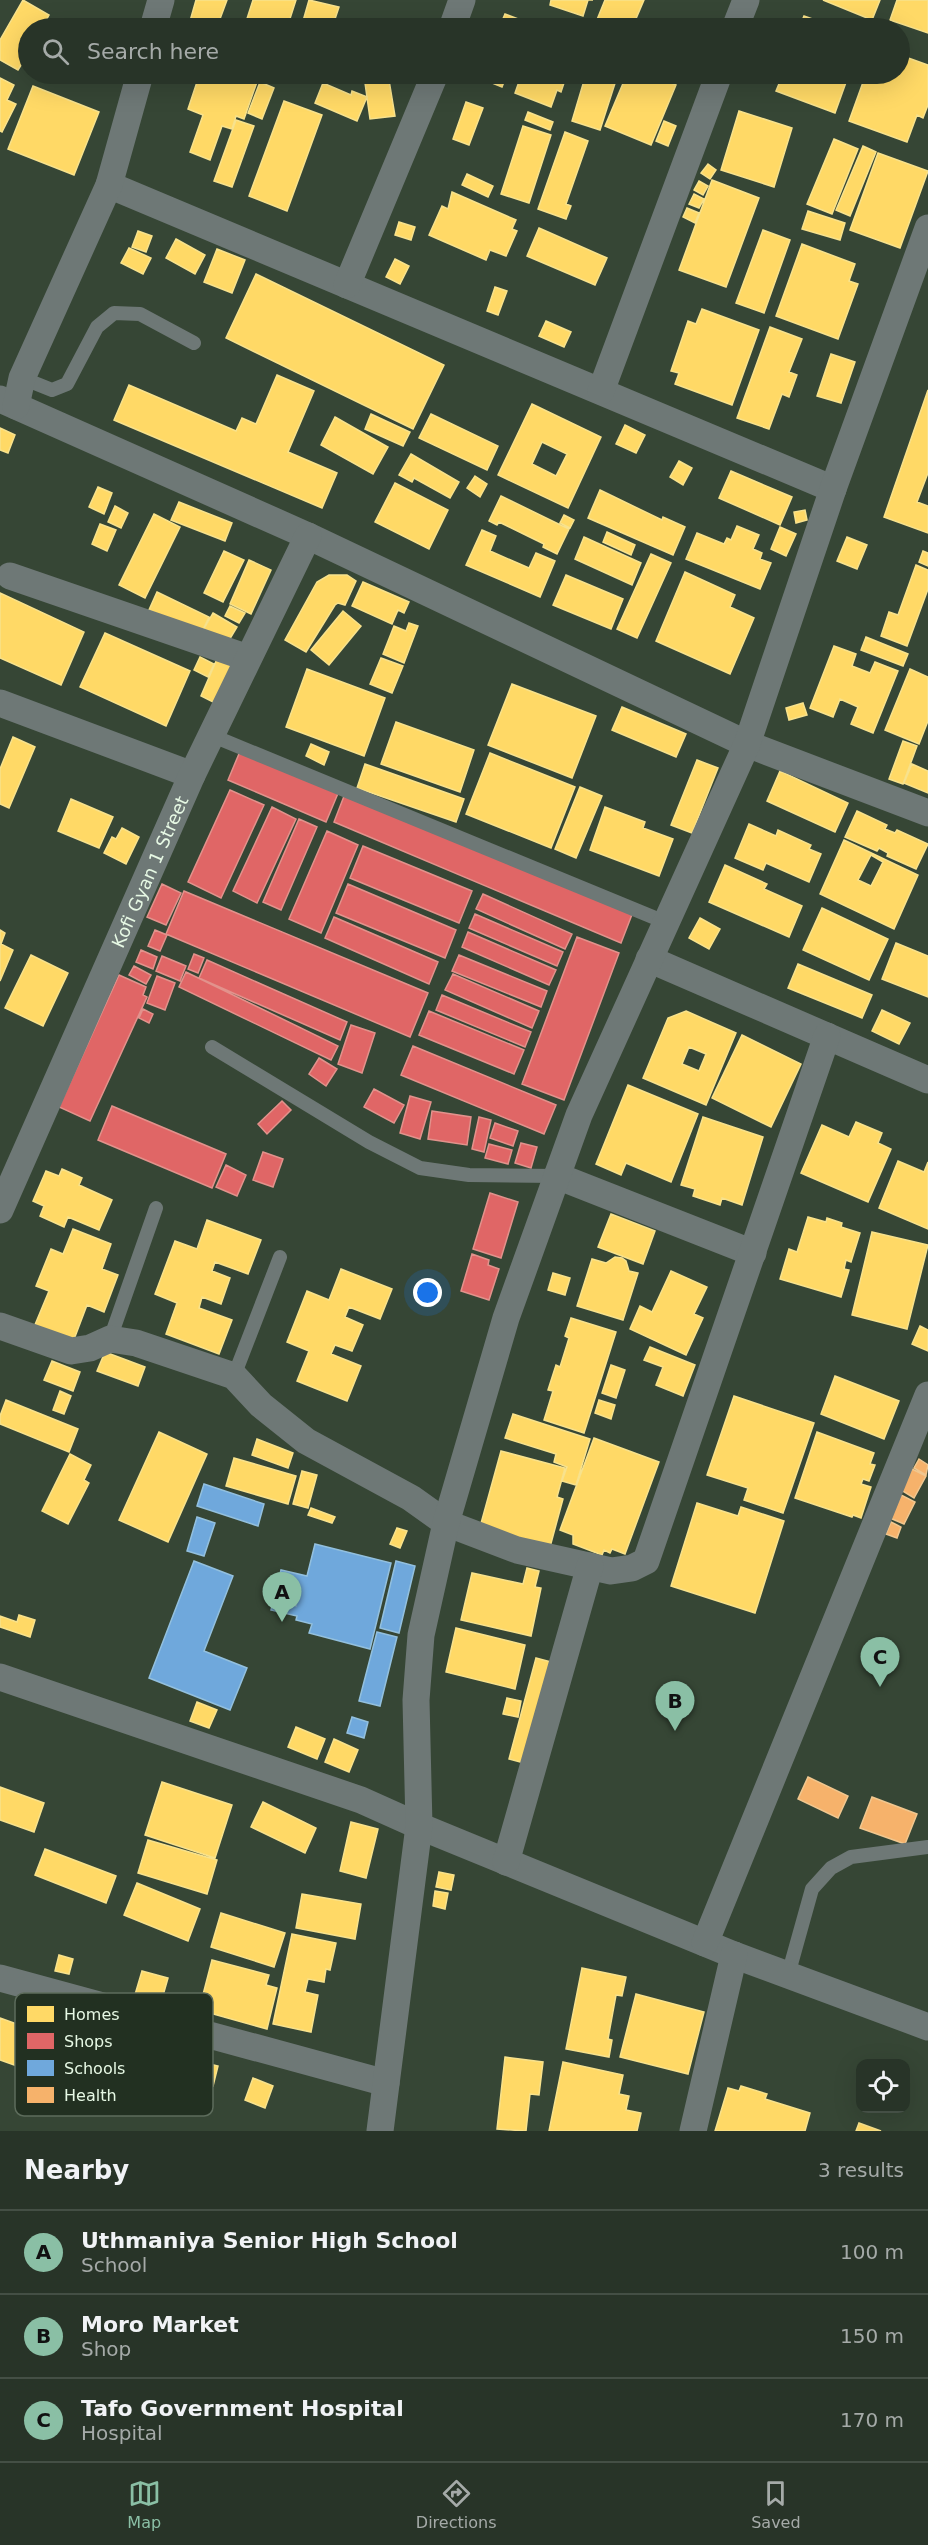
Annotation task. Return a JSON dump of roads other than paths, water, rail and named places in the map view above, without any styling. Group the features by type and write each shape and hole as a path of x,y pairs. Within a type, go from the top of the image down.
{"street":[{"path":"156,18 161,0"},
{"path":"456,18 462,0"},
{"path":"739,18 746,0"},
{"path":"137,84 109,185 22,378 8,403 308,536 747,744 928,813"},
{"path":"347,285 431,84"},
{"path":"601,392 714,84"},
{"path":"109,185 833,489"},
{"path":"380,2131 419,1826 416,1700 422,1635 446,1523 506,1318 579,1115 747,744 833,489 928,228"},
{"name":"Kofi Gyan 1 Street","path":"0,1210 192,775 213,736 248,658 308,536"},
{"path":"10,576 248,658"},
{"path":"0,703 192,775"},
{"path":"649,959 928,1080"},
{"path":"0,1326 71,1351 90,1348 110,1339 136,1343 234,1376 261,1405 306,1441 411,1498 446,1523 517,1550 611,1571 632,1568 646,1561 827,1036"},
{"path":"557,1176 753,1253"},
{"path":"705,1943 928,1395"},
{"path":"506,1862 590,1566"},
{"path":"0,1677 361,1800 734,1955 928,2027"},
{"path":"693,2131 734,1955"},
{"path":"0,1978 55,1993"},
{"path":"213,2036 386,2083"}],"lane":[{"path":"22,378 52,390 67,384 97,327 114,313 140,314 194,342"},
{"path":"213,736 665,922"},
{"path":"212,1047 369,1142 420,1168 469,1175 557,1176"},
{"path":"110,1339 156,1208"},
{"path":"234,1376 280,1257"},
{"path":"788,1975 813,1889 831,1868 851,1857 928,1847"}],"place":[{"name":"Uthmaniya Senior High School","path":"282,1622"},
{"name":"Tafo Government Hospital","path":"880,1687"},
{"name":"Moro Market","path":"675,1731"}]}
